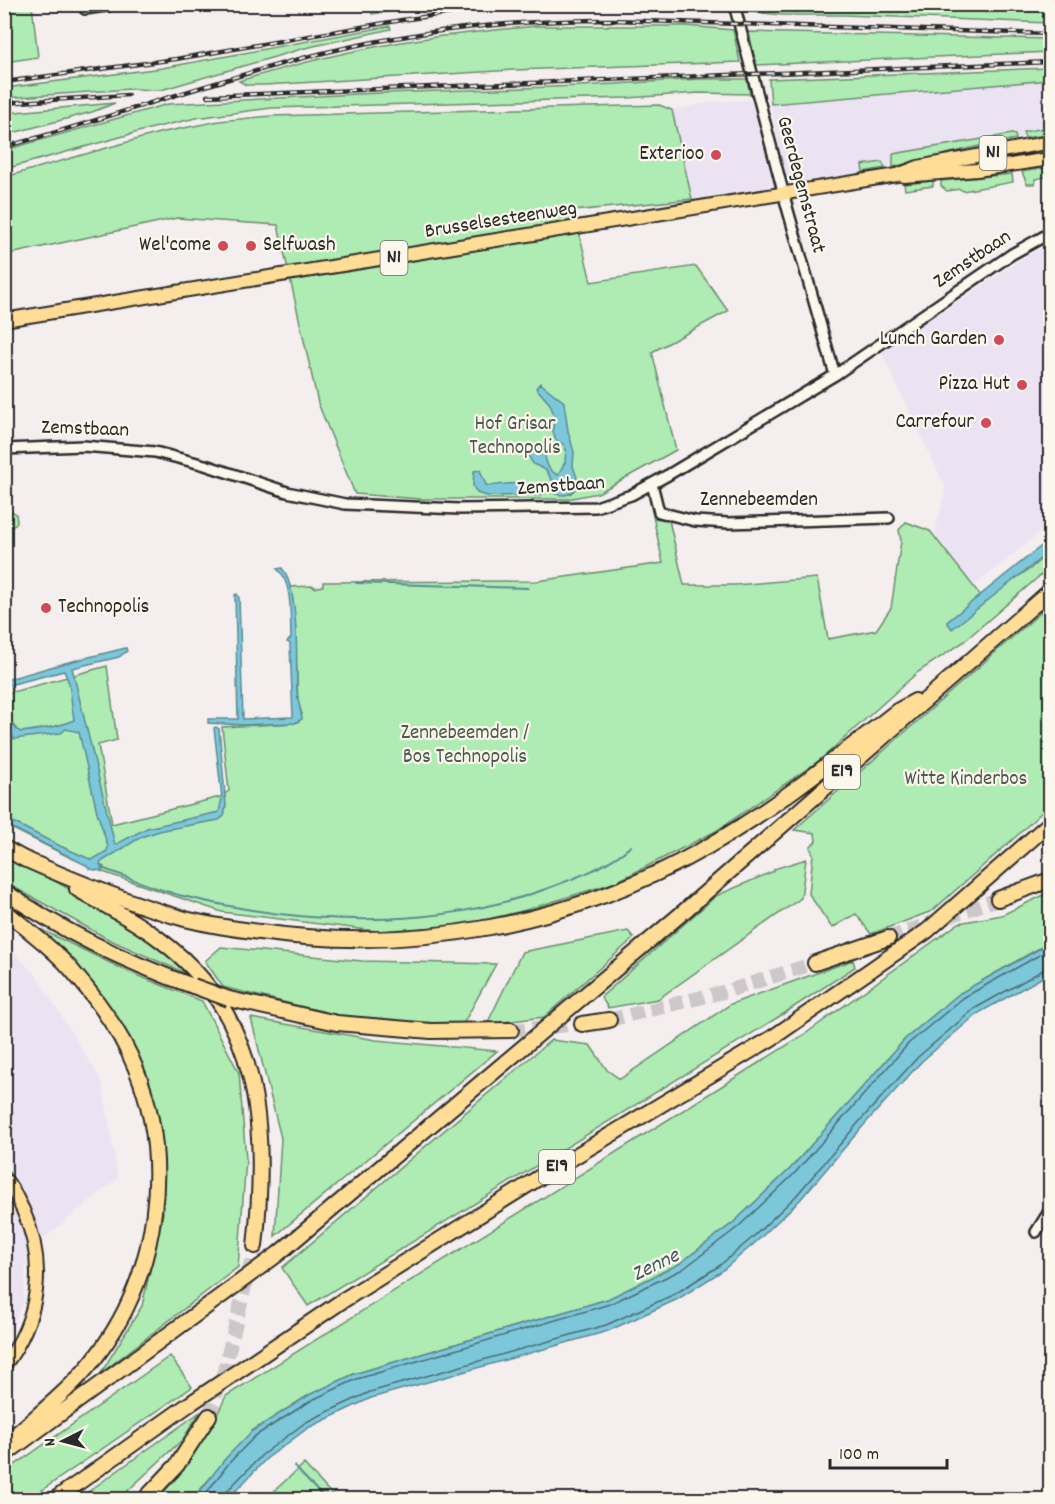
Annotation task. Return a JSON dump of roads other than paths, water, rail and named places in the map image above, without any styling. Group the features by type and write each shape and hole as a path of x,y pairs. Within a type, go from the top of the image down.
{"highway":[{"name":"E19","path":"4,1455 278,1254 681,914 1050,591"},
{"path":"20,857 86,886 138,904 186,919 242,930 297,938 394,939 439,936 495,927 547,915 601,897 706,848 769,809 897,711 935,691"},
{"name":"E19","path":"54,1500 179,1411 342,1301 496,1204 772,1038 927,931 1050,823"},
{"path":"4,848 138,924 160,939 201,977 217,997 241,1044 255,1099 261,1144 260,1205 255,1246"},
{"path":"998,899 1050,880"},
{"path":"4,891 36,914 85,941 146,968 230,999 338,1023 431,1031 511,1030"},
{"path":"4,910 73,971 97,1001 118,1033 136,1069 147,1108 154,1142 156,1174 155,1211 146,1251 135,1288 120,1322 100,1352 68,1390 4,1445"},
{"path":"815,963 888,938"},
{"path":"582,1024 609,1020"},
{"path":"144,1500 177,1465 208,1416"}],"main road":[{"name":"Brusselsesteenweg","path":"897,176 918,167 1050,142"},
{"name":"Brusselsesteenweg","path":"4,320 897,176 909,177 977,170 1050,159"},
{"path":"4,1178 13,1188 27,1220 36,1246 38,1276 32,1314 17,1349 4,1366"}],"street":[{"path":"85,4 86,9 119,4"},
{"name":"Geerdegemstraat","path":"734,4 835,375"},
{"name":"Zemstbaan","path":"4,449 83,446 155,452 317,500 384,507 507,510 596,507 631,495 652,484 835,375 1012,254 1050,233"},
{"name":"Zennebeemden","path":"652,484 659,513 695,521 728,523 889,518"},
{"path":"1036,1232 1050,1210"}],"water":[{"path":"540,383 564,402 574,452 573,466 577,478 575,489 570,494 563,495 548,491 540,495 487,496 477,493 473,486 474,471 480,470 486,485 489,486 522,484 550,488 555,485 546,470 533,464 528,455 534,448 543,450 549,468 558,475 565,462 564,445 556,440 553,432 554,415 550,404 536,388"},
{"path":"1050,539 1050,551 952,629 947,622"},
{"path":"282,568 292,593 297,646 297,692 302,719 295,723 243,725 208,723 208,719 238,719 235,595 237,594 239,598 243,719 293,717 290,644 287,642 291,638 290,600 286,582 277,569"},
{"path":"126,648 127,651 119,657 72,668 115,845 147,828 219,812 222,798 214,728 216,727 219,729 226,806 224,816 219,820 163,830 141,837 101,862 100,865 104,867 102,871 90,869 5,824 5,818 92,860 107,851 108,847 97,812 79,732 66,729 61,733 14,739 5,726 5,713 21,732 74,720 69,683 64,671 5,686 5,680"},
{"name":"Zenne","path":"1050,943 1050,973 977,1014 922,1061 800,1200 722,1271 678,1299 608,1331 371,1398 308,1428 266,1459 228,1499 194,1499 225,1459 252,1431 309,1395 354,1374 608,1299 679,1264 734,1222 790,1169 905,1039 960,993"}],"waterway":[{"path":"356,583 528,588"},
{"path":"101,868 162,890 228,906 319,918 366,919 457,912 502,903 579,876 601,866 631,846"},
{"path":"294,1466 326,1500"}],"tunnel":[{"path":"888,938 998,899"},
{"path":"609,1020 731,990 815,963"},
{"path":"511,1030 582,1024"},
{"path":"209,1416 224,1371 255,1246"}],"railway":[{"path":"4,82 176,59 402,20 515,4"},
{"path":"4,147 323,53 430,32 503,24 612,20 1050,34"},
{"path":"207,96 1050,62"},
{"path":"4,103 128,95"}],"place":[{"name":"Exterioo","path":"716,155"},
{"name":"Wel'come","path":"223,246"},
{"name":"Selfwash","path":"251,246"},
{"name":"Lunch Garden","path":"999,340"},
{"name":"Pizza Hut","path":"1022,385"},
{"name":"Carrefour","path":"986,423"},
{"name":"Technopolis","path":"46,608"}],"park label":[{"name":"Hof Grisar Technopolis","path":"515,437"},
{"name":"Zennebeemden / Bos Technopolis","path":"465,746"},
{"name":"Witte Kinderbos","path":"966,780"}]}
